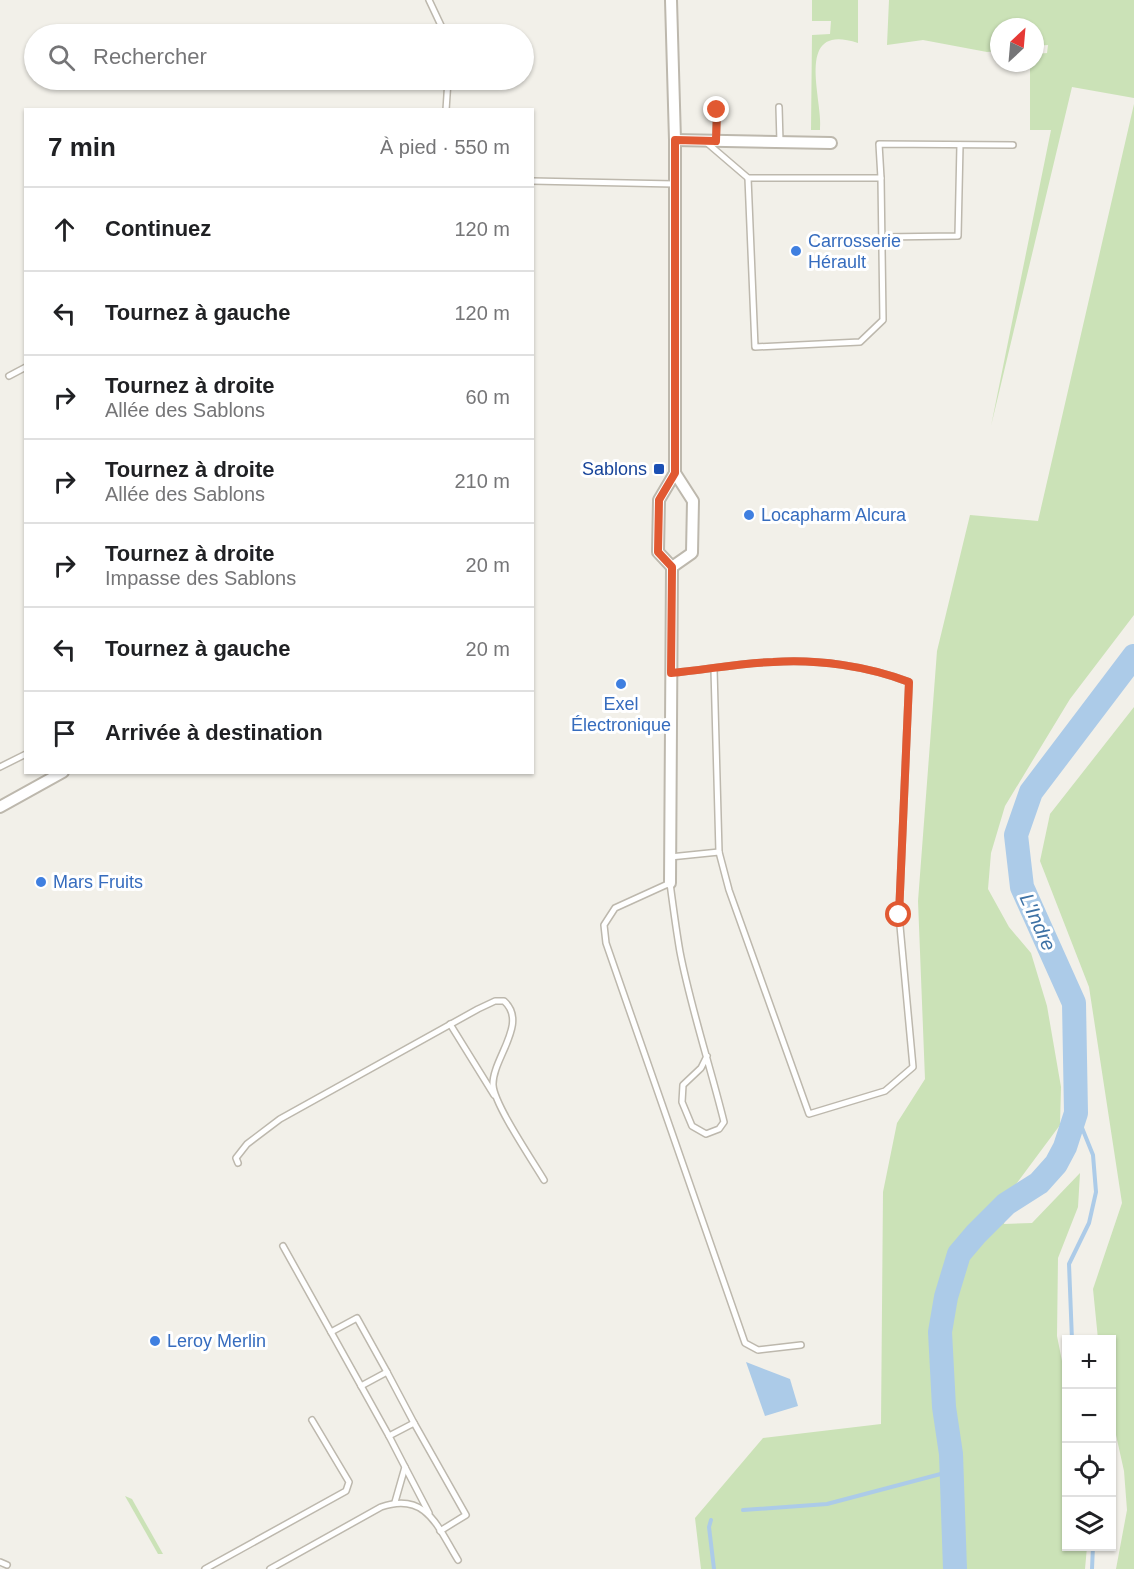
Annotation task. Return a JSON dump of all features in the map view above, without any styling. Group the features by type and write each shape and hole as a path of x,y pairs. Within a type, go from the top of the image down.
{"street":[{"path":"670,883 672,567 658,552 659,500 675,473 675,140 671,0"},
{"path":"675,140 831,143"},
{"path":"672,567 692,553 693,501 675,473"},
{"path":"0,807 59,774"}],"lane":[{"path":"429,0 441,24"},
{"path":"446,108 447,90"},
{"path":"779,107 780,142"},
{"path":"716,141 717,110"},
{"path":"704,141 748,178 881,178"},
{"path":"748,178 755,347 860,342 883,320 879,144 1013,145"},
{"path":"882,237 958,236 960,145"},
{"path":"534,182 674,184"},
{"path":"9,376 24,368"},
{"path":"671,673 772,662 820,663 884,672 909,682 899,915 913,1067 885,1091 809,1114 729,890 719,852 714,669"},
{"path":"0,768 24,755"},
{"path":"670,857 719,852"},
{"path":"707,1056 701,1068 682,1085 682,1102 692,1126 706,1134 720,1129 724,1122 707,1056 690,998 670,883 615,908 604,925 606,943 745,1343 758,1350 801,1345"},
{"path":"238,1163 236,1158 247,1144 280,1119 495,1001 504,1001 510,1007 513,1018 509,1036 495,1070 493,1086 500,1105"},
{"path":"450,1024 544,1180"},
{"path":"283,1246 389,1436 429,1514 458,1560"},
{"path":"331,1332 357,1317 466,1515 440,1531"},
{"path":"361,1386 387,1372"},
{"path":"205,1569 346,1491 349,1482 312,1420"},
{"path":"389,1436 414,1423"},
{"path":"396,1502 405,1467"},
{"path":"270,1569 381,1507 396,1502 412,1504 429,1514"},
{"path":"0,1562 7,1565"}],"green space":[{"path":"812,0 858,0 858,43 838,39 825,43 818,53 816,84 820,130 811,130 812,35 830,34 831,21 812,21"},
{"path":"889,0 1134,0 1134,98 1072,87 991,426 1051,130 1030,130 1030,72 1044,72 1044,53 1047,53 1048,45 1044,45 1044,18 990,18 990,52 923,40 887,45"},
{"path":"1134,104 1134,615 1070,699 1005,806 991,853 988,889 1009,927 1031,953 1047,1006 1061,1087 1060,1125 1011,1191 1004,1224 1032,1223 1080,1173 1078,1207 1058,1258 1057,1336 1062,1361 1062,1551 1087,1551 1085,1569 701,1569 695,1518 763,1438 881,1424 883,1192 897,1123 925,1079 918,901 937,651 970,515 1038,521"},
{"path":"1134,707 1134,1569 1116,1569 1127,1510 1124,1471 1116,1435 1116,1335 1098,1335 1093,1289 1122,1203 1089,987 1040,861 1050,814"},
{"path":"125,1496 132,1499 163,1554 158,1554"}],"water":[{"path":"746,1362 790,1379 798,1406 765,1416"}],"waterway":[{"name":"L'Indre","path":"955,1569 951,1454 944,1407 940,1332 946,1297 959,1254 1006,1204 1039,1183 1056,1164 1065,1147 1076,1113 1074,1003 1022,887 1016,835 1031,792 1134,656"},
{"path":"1072,1335 1069,1264 1089,1223 1096,1192 1093,1155 1076,1113"},
{"path":"743,1510 827,1504 952,1471"},
{"path":"711,1520 709,1527 714,1569"},
{"path":"1092,1569 1093,1551"}],"place":[{"name":"Carrosserie Hérault","path":"796,251"},
{"name":"Sablons","path":"659,469"},
{"name":"Locapharm Alcura","path":"749,515"},
{"name":"Exel Électronique","path":"621,684"},
{"name":"Mars Fruits","path":"41,882"},
{"name":"Leroy Merlin","path":"155,1341"}],"route":[{"path":"717,110 716,141 675,140 675,473 659,500 658,552 672,567 671,673 772,662 820,663 884,672 909,682 899,915"}]}
